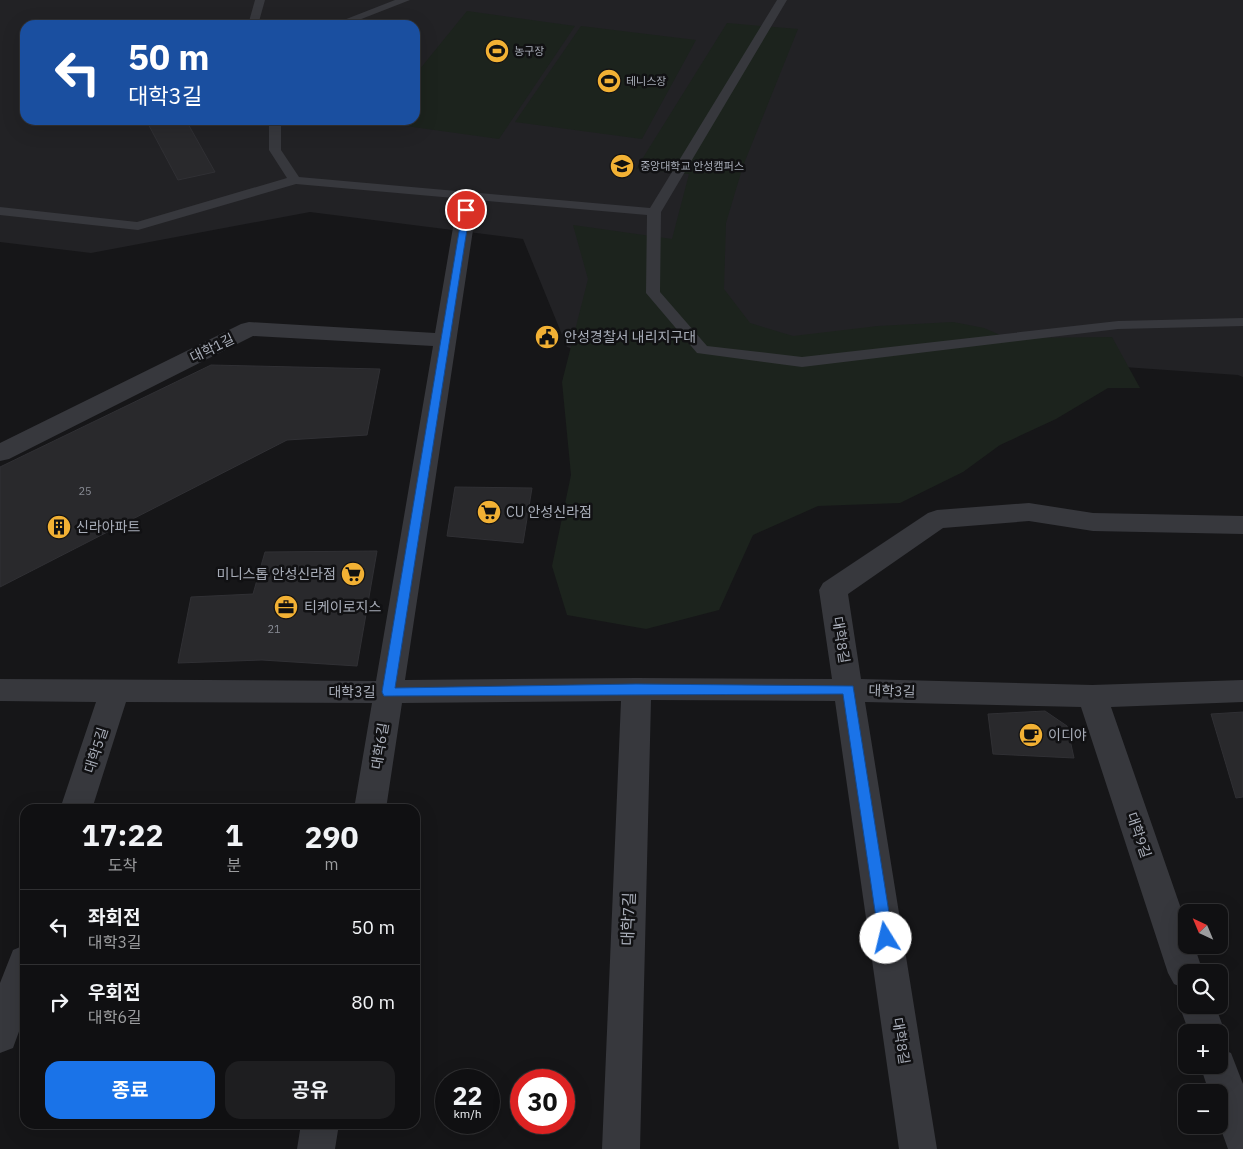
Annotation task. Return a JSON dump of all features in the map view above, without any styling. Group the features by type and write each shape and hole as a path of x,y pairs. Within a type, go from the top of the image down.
{"street":[{"name":"대학6길","path":"371,804 466,210"},
{"name":"대학1길","path":"0,453 249,330 445,340"},
{"name":"대학8길","path":"918,1149 833,590 937,519 1029,512 1093,522 1243,525"},
{"name":"대학3길","path":"0,690 388,692 636,689 849,690 1092,696 1243,691"},
{"name":"대학7길","path":"621,1149 636,689"},
{"name":"대학5길","path":"78,804 115,690"},
{"name":"대학9길","path":"1092,696 1183,964"},
{"path":"0,1036 20,976"},
{"path":"1221,1074 1242,1136"},
{"path":"316,1149 319,1129"}],"lane":[{"path":"254,20 260,0"},
{"path":"350,20 405,0"},
{"path":"782,0 654,212 653,293 702,350 802,362 1118,325 1243,322"},
{"path":"275,125 275,150 296,180"},
{"path":"0,211 138,226 296,180 654,212"}],"shaded area":[{"name":"중앙대학교 안성캠퍼스","path":"0,0 1243,0 1243,377 1238,375 1024,360 699,390 567,347 523,239 310,212 91,253 0,242"},
{"name":"농구장","path":"467,11 575,26 499,139 399,125 420,125 420,69"},
{"path":"727,23 798,29 743,166 726,223 724,289 750,323 793,336 878,326 953,322 984,328 1007,338 1112,337 1140,388 1108,388 1056,419 1000,445 963,472 900,503 818,506 753,535 719,610 646,629 567,615 552,566 571,475 562,382 588,279 573,225 672,239 689,174 636,169"},
{"name":"테니스장","path":"581,26 696,40 642,139 515,122"}],"building":[{"path":"149,125 189,125 215,172 178,180"},
{"name":"신라아파트","path":"211,365 380,369 367,435 287,440 0,587 0,467"},
{"name":"CU 안성신라점","path":"455,487 532,488 523,543 447,536"},
{"path":"377,551 357,666 262,660 178,663 191,597 253,594 265,552"},
{"path":"1045,711 1067,726 1074,758 993,754 988,714"},
{"path":"1243,712 1243,797 1236,798 1211,714"}],"place":[{"name":"농구장","path":"497,51"},
{"name":"테니스장","path":"609,81"},
{"name":"중앙대학교 안성캠퍼스","path":"622,166"},
{"name":"안성경찰서 내리지구대","path":"547,337"},
{"name":"CU 안성신라점","path":"489,512"},
{"name":"신라아파트","path":"59,527"},
{"name":"미니스톱 안성신라점","path":"353,574"},
{"name":"티케이로지스","path":"286,607"},
{"name":"이디야","path":"1031,735"}],"route":[{"path":"466,210 388,692 636,689 849,690 886,938"}]}
